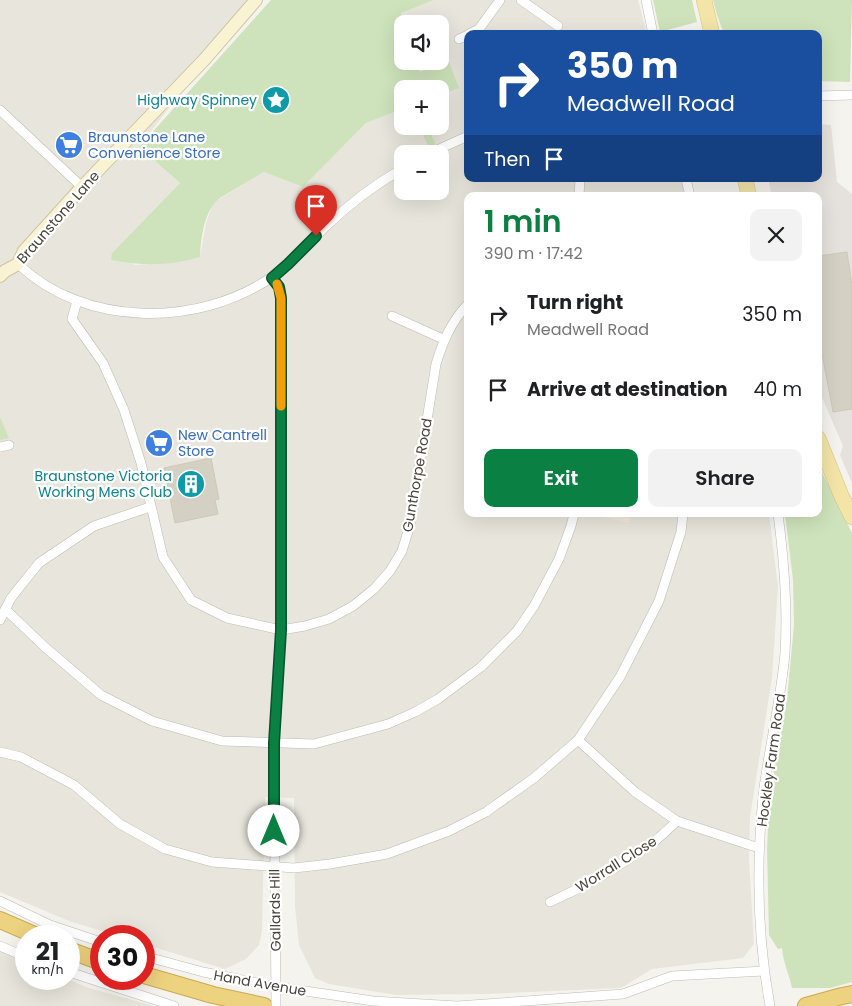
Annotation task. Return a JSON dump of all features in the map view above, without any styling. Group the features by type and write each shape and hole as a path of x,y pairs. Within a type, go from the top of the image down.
{"highway":[{"path":"0,920 15,926"},
{"path":"155,978 213,995 264,1006"},
{"path":"806,1006 852,994"}],"main road":[{"path":"704,0 711,30"},
{"path":"822,448 852,517"}],"street":[{"name":"Braunstone Lane","path":"0,276 18,264 24,251 82,187 204,60 256,0"},
{"path":"477,30 500,0"},
{"path":"521,0 558,26"},
{"path":"646,0 652,30"},
{"path":"822,96 852,95"},
{"path":"0,110 82,187"},
{"path":"448,145 464,138"},
{"path":"18,264 54,291 77,301 128,313 175,312 220,302 247,292 272,278 326,226 378,183 394,174"},
{"name":"Gallards Hill","path":"272,278 279,287 281,298 281,630 274,743 276,1006"},
{"path":"77,301 72,319 103,363 124,410 141,463 163,557 192,600 227,618 281,630"},
{"name":"Gunthorpe Road","path":"281,630 329,619 353,606 374,589 390,571 402,551 410,525 436,364 443,339 464,308"},
{"path":"392,316 443,339"},
{"path":"0,620 11,598 40,563 94,526 150,507"},
{"path":"5,609 46,648 101,694 152,720 222,741 314,744 388,724 438,699 481,667 517,631 534,606 559,559 573,517"},
{"path":"0,752 21,757 74,784 120,824 164,849 212,862 294,868 387,854 449,831 486,812 526,784 578,740 620,677 659,601 681,532 682,517"},
{"name":"Hockley Farm Road","path":"770,1006 764,971 759,848 765,785 785,652 786,611 778,517"},
{"path":"578,740 635,792 678,821 759,848"},
{"name":"Worrall Close","path":"550,902 650,846 678,821"},
{"path":"0,901 50,924 90,938"},
{"path":"0,946 15,952"},
{"name":"Hand Avenue","path":"155,959 203,972 285,988 373,1001 457,1006 623,994 672,976 764,971"},
{"path":"80,976 174,1006"}],"shaded area":[{"path":"0,0 251,0 139,147 180,183 112,253 135,265 177,262 200,257 206,223 213,203 264,172 303,187 366,123 394,112 394,135 423,135 428,145 394,145 394,200 449,200 449,145 434,145 436,144 432,135 449,135 449,92 458,88 449,84 449,80 439,80 419,70 449,70 449,15 402,15 401,13 434,0 638,0 646,30 464,30 464,182 682,182 684,192 464,192 464,517 769,517 778,587 772,678 750,817 749,859 754,944 743,958 652,969 621,988 485,994 396,995 329,984 315,978 299,945 295,906 294,798 265,797 262,931 259,945 246,959 225,969 155,947 155,925 90,925 90,927 69,921 0,892"},
{"path":"822,124 831,125 837,182 852,194 852,483 840,455 843,446 822,397 822,192 771,192 769,182 822,182"},
{"path":"604,517 630,517 629,523"},
{"path":"0,951 15,957 15,990 80,990 80,984 90,990 96,990 154,1006 0,1006"}],"green space":[{"name":"Highway Spinney","path":"271,0 434,0 401,13 402,15 394,15 394,70 419,70 420,72 426,70 449,70 449,62 459,88 449,92 449,80 394,80 394,112 366,123 303,187 264,172 220,198 210,210 204,225 200,257 156,264 111,260 112,253 180,183 139,147"},
{"path":"653,0 692,0 697,22 667,30 660,30"},
{"path":"713,0 852,0 850,82 822,81 822,30 723,30"},
{"path":"423,135 432,135 436,144 428,145"},
{"path":"0,417 9,438 0,440"},
{"path":"822,472 852,533 852,982 830,988 792,988 782,948 778,949 769,935 767,849 769,801 787,700 794,625 793,580 785,517 822,517"}],"building":[{"path":"847,252 852,285 852,409 833,412 822,354 822,255"},
{"name":"Braunstone Victoria Working Mens Club","path":"211,458 219,499 215,500 218,514 175,523 164,468"}],"slow traffic":[{"path":"277,284 281,298 281,406"}],"place":[{"name":"Highway Spinney","path":"276,100"},
{"name":"Braunstone Lane Convenience Store","path":"69,145"},
{"name":"New Cantrell Store","path":"159,443"},
{"name":"Braunstone Victoria Working Mens Club","path":"191,484"}],"route":[{"path":"274,831 274,743 281,630 281,298 279,287 272,278 316,236"}]}
